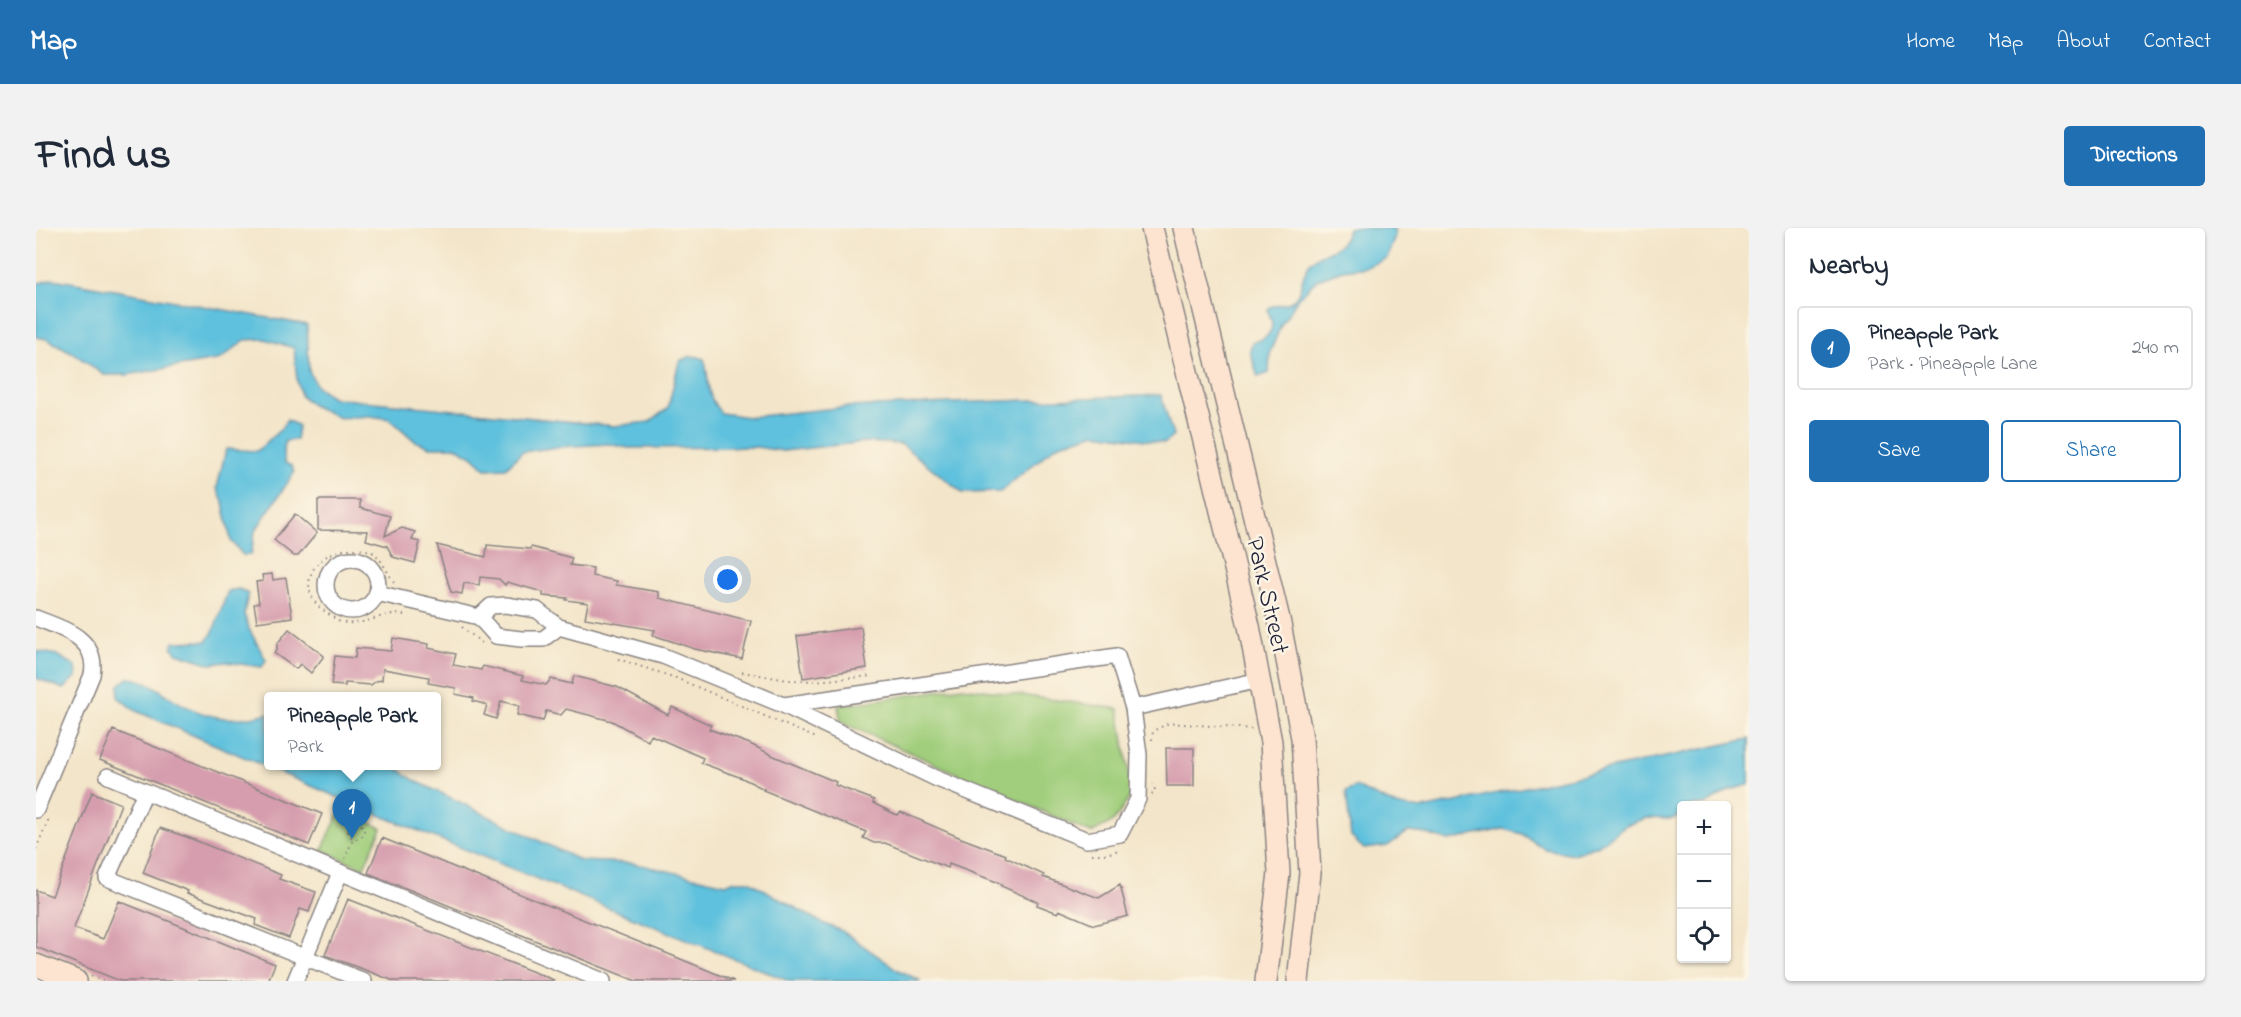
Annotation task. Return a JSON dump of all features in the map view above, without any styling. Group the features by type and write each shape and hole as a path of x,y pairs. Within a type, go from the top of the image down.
{"street":[{"name":"Park Street","path":"1152,228 1238,581 1271,742 1279,873 1266,981"},
{"name":"Park Street","path":"1184,228 1269,574 1299,716 1307,796 1310,873 1298,981"},
{"path":"1238,581 1269,574"},
{"path":"377,593 479,617 496,636 543,639 559,627"},
{"path":"479,617 491,606 506,605 537,610 559,627 663,656 783,705 935,778 1087,840 1120,834 1138,799 1139,755 1132,708 1117,656 783,705"},
{"path":"36,618 80,637 94,665 92,675 36,810"},
{"path":"1132,708 1260,680"},
{"path":"108,776 580,977 603,981"},
{"path":"145,792 107,878 364,981"},
{"path":"295,981 340,873"},
{"path":"36,965 76,981"}],"path":[{"path":"352,824 359,824 363,827 363,835 353,839 348,834 348,829 352,824"},
{"path":"340,873 353,839"}],"green space":[{"path":"963,687 1119,709 1132,794 1114,821 1091,833 841,722 838,706"},
{"path":"341,809 382,828 363,868 322,850"}],"water":[{"path":"1348,228 1394,228 1395,236 1387,258 1367,267 1342,270 1318,279 1298,298 1282,323 1270,352 1269,373 1258,377 1250,351 1252,343 1262,339 1272,328 1268,309 1290,302 1298,294 1308,266 1317,257 1338,246 1346,236"},
{"path":"53,279 307,325 309,371 317,387 334,398 614,426 649,422 668,408 679,362 694,356 704,359 710,394 721,413 749,417 847,407 1161,395 1173,436 1165,443 1096,433 1057,445 1000,492 963,493 901,444 866,442 783,451 756,447 628,448 609,444 559,447 522,452 506,468 486,469 472,456 456,447 430,447 415,441 390,419 370,416 340,418 314,406 301,396 294,348 265,339 245,340 221,359 127,375 104,375 73,353 47,339 36,337 36,284"},
{"path":"287,420 298,426 296,440 285,441 283,452 285,463 292,466 294,473 255,531 251,555 243,555 231,541 223,502 217,488 226,449 257,451 281,429"},
{"path":"239,589 248,594 244,614 249,629 266,660 262,667 226,662 211,664 177,653 172,648 174,642 207,641 213,632 228,591"},
{"path":"36,651 57,655 76,666 77,676 64,689 36,678"},
{"path":"128,678 145,682 194,710 217,717 242,718 264,714 264,766 134,710 118,697 119,685"},
{"path":"1749,739 1749,785 1730,790 1712,801 1677,801 1677,817 1646,818 1626,825 1597,846 1573,854 1545,849 1522,834 1503,829 1449,841 1427,834 1408,832 1387,846 1364,849 1351,837 1346,792 1356,787 1397,806 1423,809"},
{"path":"274,770 400,770 414,780 581,861 632,863 726,884 733,881 749,881 822,923 842,931 898,970 921,981 789,981"}],"building":[{"path":"318,500 360,500 360,508 390,516 385,536 402,528 415,532 412,540 420,542 415,563 393,557 387,546 366,540 368,531 318,530"},
{"path":"295,514 317,533 298,556 294,556 274,540"},
{"path":"437,545 486,557 487,545 530,549 531,547 572,558 570,565 593,568 592,576 617,581 616,585 659,592 659,598 751,621 742,659 695,649 653,635 655,630 585,618 588,603 543,596 543,592 507,582 505,585 499,579 480,577 479,585 464,583 462,594 451,592"},
{"path":"272,574 273,580 286,578 292,617 257,622 254,604 259,603 256,582 263,581 262,575"},
{"path":"861,627 867,668 803,678 797,636"},
{"path":"289,629 324,656 311,673 300,664 296,669 274,653 277,644"},
{"path":"393,638 429,644 428,648 456,654 453,665 481,670 483,666 523,676 522,680 546,685 551,679 572,684 574,676 617,687 668,715 672,707 711,725 709,729 750,744 836,782 835,785 874,800 873,803 897,815 901,812 1006,855 1005,857 1044,875 1043,877 1099,898 1120,885 1128,916 1094,925 1059,910 1058,913 1037,905 1038,902 1001,886 1002,884 949,864 948,868 885,843 874,843 863,838 866,832 763,790 742,778 701,763 703,758 651,735 648,741 612,721 566,709 561,715 546,711 543,721 517,715 519,706 501,701 496,719 484,715 487,705 473,701 474,698 455,694 456,688 428,683 429,677 383,669 382,680 371,685 345,683 345,686 331,685 335,656 355,658 356,648 391,651"},
{"path":"113,730 322,814 309,845 100,760"},
{"path":"1166,748 1194,748 1194,786 1167,786"},
{"path":"92,792 121,804 74,928 103,939 119,901 275,964 268,981 120,981 36,947 36,890 52,896"},
{"path":"160,828 281,875 279,879 316,892 309,912 300,909 289,938 255,925 257,919 187,893 188,891 143,873"},
{"path":"382,838 734,981 636,981 368,873"},
{"path":"348,899 554,980 394,981 325,955"}],"place":[{"name":"Pineapple Park","path":"352,839"}]}
